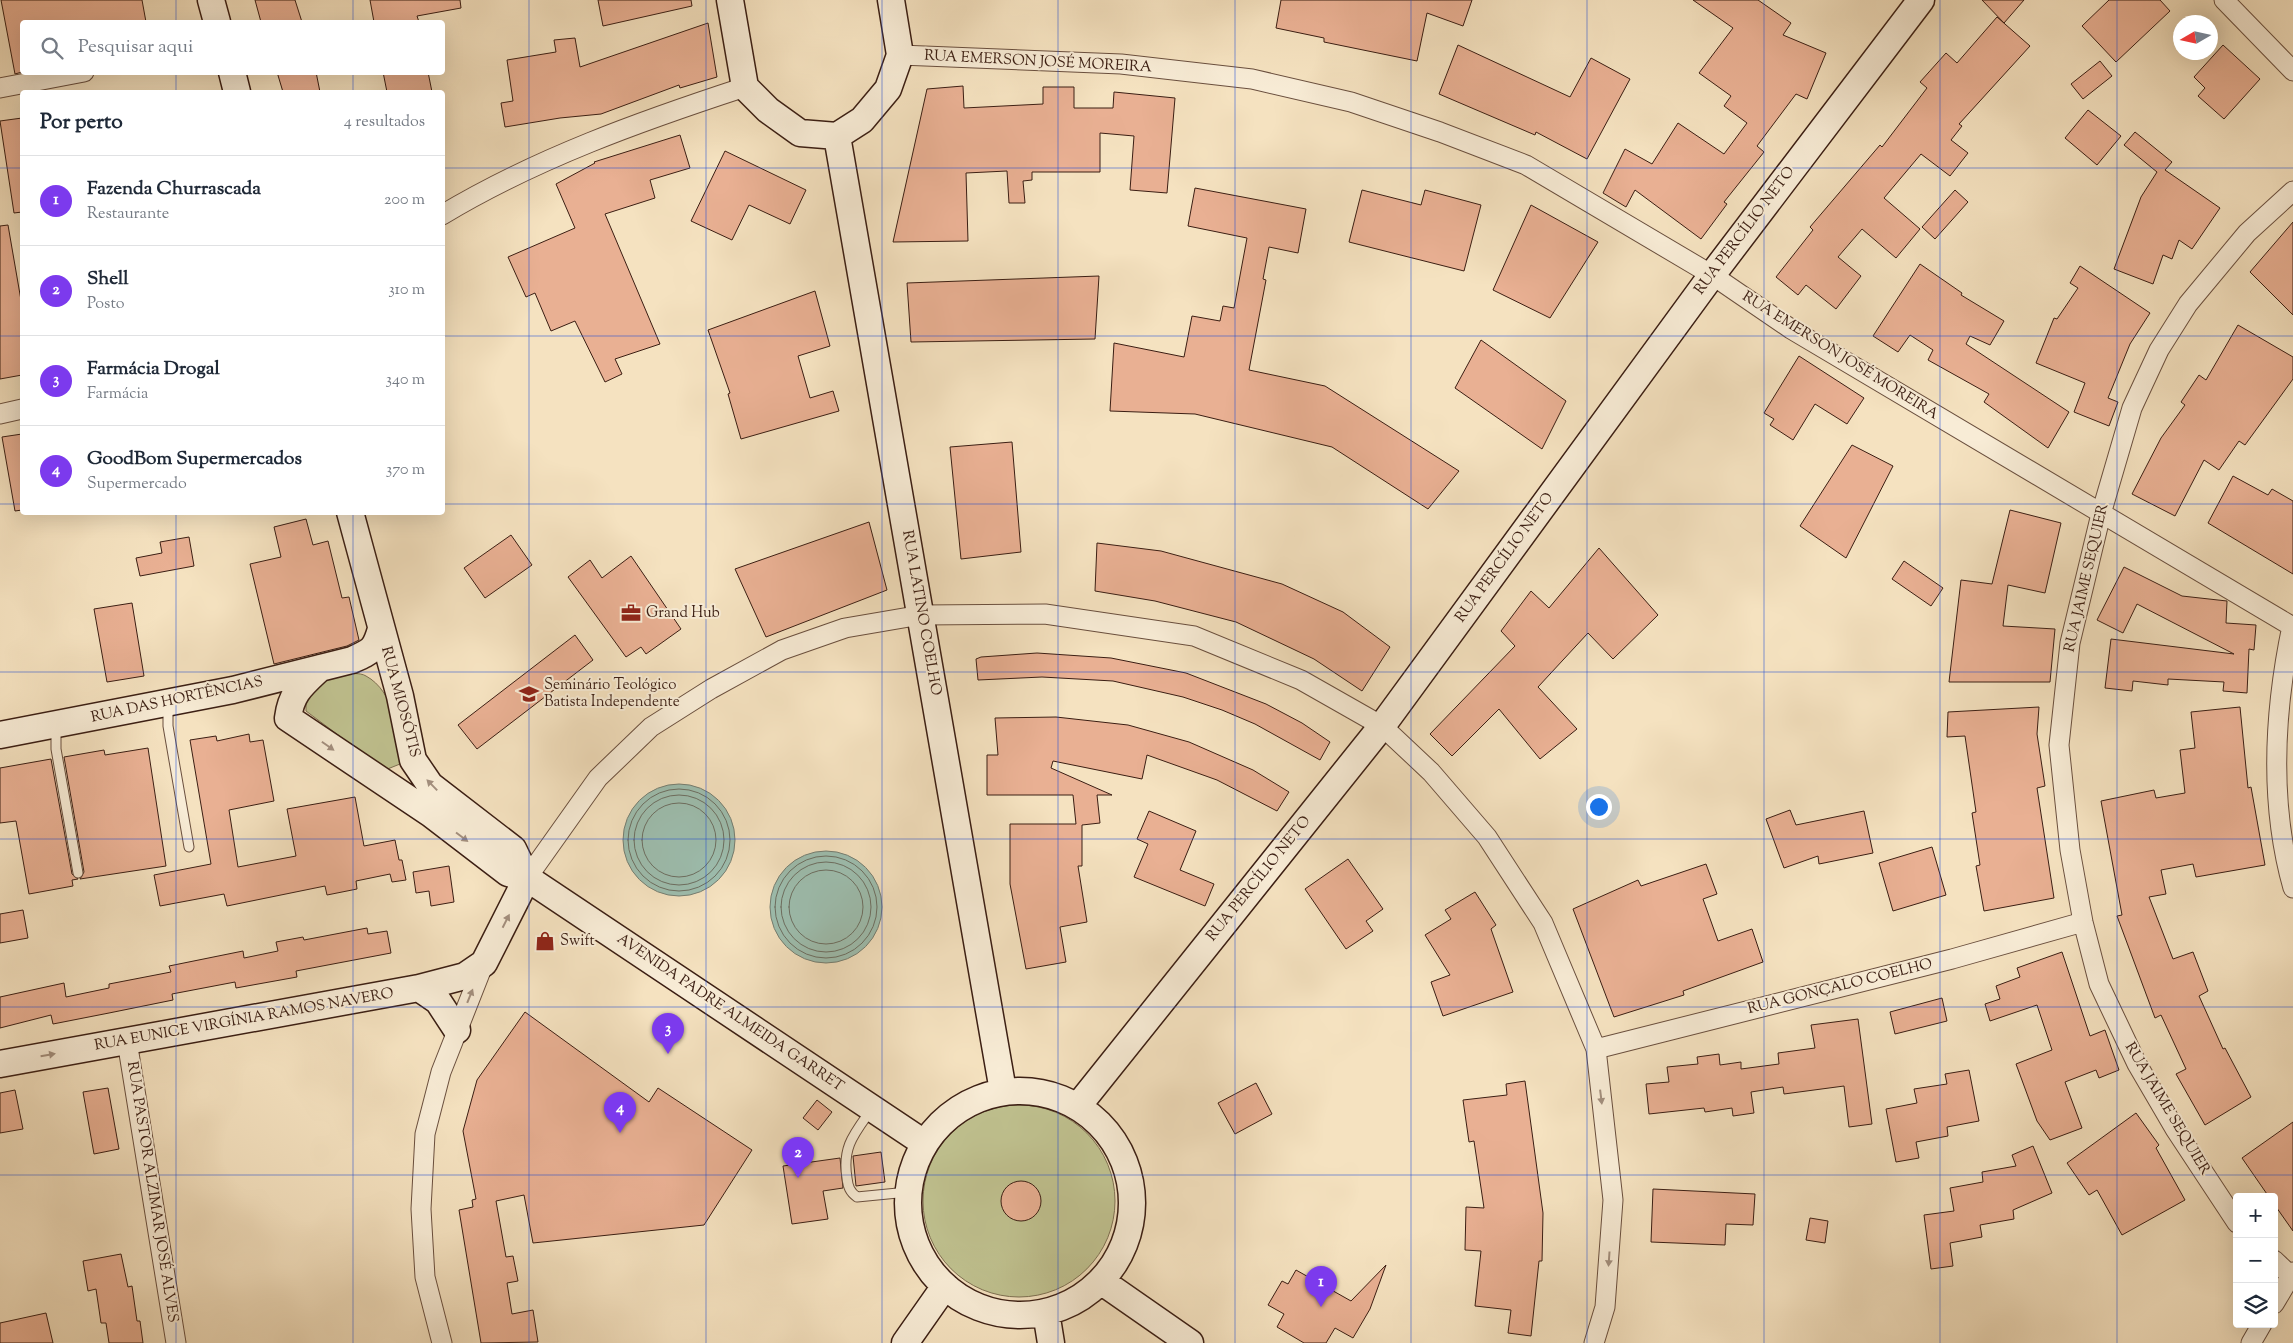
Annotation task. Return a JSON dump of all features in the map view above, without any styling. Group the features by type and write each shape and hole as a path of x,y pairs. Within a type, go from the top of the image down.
{"main road":[{"path":"211,0 217,20"},
{"path":"730,0 745,87 768,110 800,133 837,136 862,120 888,89 900,55 890,0"},
{"name":"RUA PERCÍLIO NETO","path":"1078,1106 1382,726 1712,275 1921,0"},
{"path":"233,75 236,90"},
{"name":"RUA LATINO COELHO","path":"837,136 1003,1091"},
{"name":"RUA MIOSÓTIS","path":"351,515 400,696 413,760 430,784 513,849 527,878"},
{"name":"RUA DAS HORTÊNCIAS","path":"0,736 233,690 352,660 369,652 376,646 381,629"},
{"path":"352,660 385,680 400,696"},
{"name":"AVENIDA PADRE ALMEIDA GARRET","path":"320,668 296,691 290,702 288,718 374,778 431,814 508,873 527,878 924,1143"},
{"path":"374,778 390,777 401,772 413,760"},
{"path":"484,963 527,878"},
{"name":"RUA EUNICE VIRGÍNIA RAMOS NAVERO","path":"0,1064 419,988 464,976 484,963"},
{"path":"419,988 438,1001 456,1030"},
{"path":"1023,1090 1042,1092 1078,1106 1100,1124 1118,1147 1128,1174 1132,1202 1129,1231 1118,1257 1101,1280 1085,1294 1067,1305 1046,1312 1025,1315 1003,1314 969,1302 944,1286 928,1266 915,1244 908,1218 908,1192 913,1166 924,1143 939,1124 958,1108 980,1097 1003,1091 1023,1090"},
{"path":"1101,1280 1190,1343"},
{"path":"905,1343 944,1286"},
{"path":"1046,1312 1051,1343"}],"street":[{"path":"2224,0 2293,71"},
{"name":"RUA EMERSON JOSÉ MOREIRA","path":"900,55 1121,64 1252,79 1351,102 1440,132 1526,165 1712,275 1791,329 2292,626"},
{"path":"0,88 68,75"},
{"path":"445,213 526,170 615,132 745,87"},
{"name":"RUA JAIME SEQUIER","path":"2233,1217 2175,1129 2136,1064 2099,984 2083,922 2070,850 2060,745 2070,643 2101,514 2132,408 2159,350 2188,304 2247,233 2293,191"},
{"path":"0,414 20,409"},
{"path":"527,878 598,778 651,727 711,689 782,650 845,628 921,615 1044,614 1194,636 1300,680 1382,726 1431,772 1488,837 1543,923 1596,1049 1614,1200 1605,1307 1594,1343"},
{"path":"2292,626 2282,673 2277,728 2279,808 2293,888"},
{"name":"RUA GONÇALO COELHO","path":"1596,1049 1952,958 2083,922"},
{"path":"442,1343 425,1277 421,1209 425,1134 441,1072 484,963"},
{"name":"RUA PASTOR ALZIMAR JOSÉ ALVES","path":"127,1041 176,1343"},
{"path":"2278,1263 2292,1275 2278,1298"},
{"path":"2252,1343 2260,1328"}],"lane":[{"path":"168,702 168,726 189,847"},
{"path":"56,725 56,749 78,873"},
{"path":"872,1108 847,1147 845,1158 848,1187 857,1198 908,1192"}],"green space":[{"path":"339,674 366,676 376,683 383,692 394,715 397,727 400,764 385,770 306,711 306,695 316,684"},
{"path":"1019,1105 1038,1107 1056,1112 1072,1121 1087,1133 1099,1148 1108,1164 1113,1182 1115,1201 1113,1220 1108,1238 1099,1254 1087,1269 1072,1281 1056,1290 1038,1295 1019,1297 1000,1295 982,1290 966,1281 951,1269 939,1254 930,1238 925,1220 923,1201 925,1182 930,1164 939,1148 951,1133 966,1121 982,1112 1000,1107"}],"water":[{"path":"679,784 700,788 719,800 731,819 735,840 731,861 719,880 700,892 679,896 658,892 639,880 627,861 623,840 627,819 639,800 658,788"},
{"path":"826,851 847,855 866,867 878,886 882,907 878,928 866,947 847,959 826,963 805,959 786,947 774,928 770,907 774,886 786,867 805,855"}],"building":[{"path":"1,0 142,0 146,20 20,20 20,73 15,74"},
{"path":"255,0 295,0 301,20 260,20"},
{"path":"370,0 460,0 461,8 417,16 418,20 374,20"},
{"path":"598,0 691,0 692,6 603,26"},
{"path":"1281,0 1472,0 1463,26 1427,13 1417,61 1324,42 1324,38 1276,28"},
{"path":"1693,0 1758,0 1791,23 1783,35 1826,53 1807,99 1796,94 1757,146 1764,152 1724,202 1727,204 1701,239 1635,190 1626,207 1603,193 1625,149 1652,164 1678,123 1724,154 1747,123 1724,106 1731,96 1699,73 1733,28"},
{"path":"1982,0 2024,0 2004,23"},
{"path":"2109,0 2160,0 2170,11 2116,62 2082,26"},
{"path":"1997,17 2030,46 1959,124 1962,126 1951,140 1968,153 1950,176 1921,154 1884,198 1920,229 1896,258 1862,229 1838,257 1861,276 1836,309 1806,285 1798,295 1776,277 1813,230 1810,227 1880,145 1882,147 1927,88 1920,82 1946,53 1957,63"},
{"path":"708,23 717,77 680,88 679,85 601,114 560,118 505,127 501,103 513,101 507,60 556,52 554,40 575,38 580,67"},
{"path":"1458,45 1570,97 1591,58 1630,79 1587,159 1536,132 1535,135 1439,94"},
{"path":"2223,45 2260,79 2224,119 2198,96 2205,88 2194,77 2209,60 2218,60 2218,51"},
{"path":"2100,61 2112,76 2083,99 2071,84"},
{"path":"278,75 317,75 320,90 282,90"},
{"path":"384,75 429,75 432,90 387,90"},
{"path":"963,86 964,108 1043,104 1043,87 1074,87 1074,108 1113,108 1114,92 1175,98 1167,193 1130,190 1134,136 1100,133 1100,172 1032,172 1032,180 1023,181 1025,203 1009,203 1007,171 966,173 968,241 893,242 927,89"},
{"path":"2088,110 2121,136 2097,165 2065,138"},
{"path":"20,118 20,212 14,213 0,121"},
{"path":"2135,132 2172,162 2165,170 2220,208 2192,249 2179,240 2172,259 2163,255 2153,284 2114,269 2141,197 2157,172 2124,145"},
{"path":"680,135 690,168 650,180 655,198 605,214 660,344 615,359 622,374 605,382 575,321 551,331 535,293 526,297 508,257 575,228 556,184 594,162"},
{"path":"725,151 806,190 790,224 749,205 732,240 691,221"},
{"path":"1195,188 1306,209 1298,253 1269,247 1263,279 1266,280 1249,370 1325,386 1459,471 1428,509 1332,447 1195,414 1110,411 1114,343 1184,357 1192,316 1220,321 1223,306 1234,308 1247,238 1188,226"},
{"path":"1362,190 1421,205 1425,190 1481,205 1464,271 1349,242"},
{"path":"1955,190 1968,202 1935,239 1922,227"},
{"path":"1531,205 1598,242 1550,318 1493,290"},
{"path":"2293,222 2293,315 2250,272"},
{"path":"8,225 20,294 20,375 0,379 0,226"},
{"path":"1920,264 1962,293 1961,295 2004,321 1990,345 1970,336 1966,344 2069,412 2048,448 1984,402 1989,394 1928,360 1933,350 1910,335 1898,352 1873,336"},
{"path":"2080,266 2150,313 2130,344 2108,398 2118,402 2109,426 2074,412 2085,383 2036,363 2054,318 2057,319 2078,288 2070,283"},
{"path":"1099,276 1095,339 911,342 907,283"},
{"path":"815,291 830,346 798,356 810,398 833,391 839,411 741,439 728,394 730,393 708,330"},
{"path":"2238,325 2293,357 2293,379 2245,445 2239,441 2219,470 2204,460 2175,516 2132,494 2161,438 2185,405 2181,402 2199,375 2206,380"},
{"path":"1481,340 1566,401 1542,449 1455,388"},
{"path":"1799,356 1864,398 1847,424 1815,404 1793,440 1770,425 1774,419 1764,413"},
{"path":"20,434 20,510 15,511 2,437"},
{"path":"1012,442 1021,552 961,559 950,447"},
{"path":"1852,445 1893,466 1846,558 1800,526"},
{"path":"2233,476 2268,495 2272,489 2293,501 2293,574 2208,523"},
{"path":"2010,510 2061,523 2045,593 2008,585 2003,626 2055,629 2050,682 1949,682 1961,580 1992,584"},
{"path":"306,519 313,545 328,541 342,598 349,597 359,640 347,646 274,664 250,564 281,557 274,527"},
{"path":"869,522 887,590 766,637 735,569"},
{"path":"511,535 532,565 485,598 464,568"},
{"path":"189,537 194,566 140,576 136,558 162,553 160,542"},
{"path":"1097,543 1161,551 1282,584 1343,612 1390,647 1362,691 1314,659 1236,622 1155,601 1095,591"},
{"path":"1599,548 1658,615 1613,659 1588,633 1538,687 1577,729 1540,759 1499,709 1452,756 1430,734 1515,646 1501,631 1531,591 1549,608"},
{"name":"Grand Hub","path":"631,556 681,629 646,654 641,647 626,657 568,577 590,560 602,578"},
{"path":"1904,561 1943,588 1931,606 1892,579"},
{"path":"2124,567 2182,596 2227,601 2226,623 2256,625 2254,650 2249,649 2247,693 2223,691 2224,682 2168,679 2168,685 2133,681 2132,691 2105,688 2111,639 2234,654 2137,604 2123,633 2097,620"},
{"path":"132,603 144,676 107,682 94,609"},
{"path":"575,635 593,660 477,749 458,725"},
{"path":"1037,653 1111,658 1186,673 1266,704 1302,723 1330,742 1320,760 1255,724 1222,710 1183,697 1113,681 1042,677 978,680 976,659 981,657"},
{"path":"2039,707 2037,734 2045,786 2037,788 2054,898 1984,911 1976,866 1980,865 1972,813 1976,812 1965,736 1947,737 1948,712"},
{"path":"2240,707 2248,788 2251,787 2265,865 2196,877 2193,864 2161,870 2166,894 2149,897 2173,959 2193,952 2208,991 2199,996 2223,1049 2225,1048 2251,1097 2205,1125 2176,1074 2186,1069 2161,1015 2155,1018 2117,916 2122,915 2101,801 2154,790 2156,798 2185,793 2180,750 2195,748 2191,712"},
{"path":"1056,717 1128,725 1189,742 1253,770 1289,792 1277,811 1217,780 1147,755 1142,779 1053,761 1051,768 1112,795 1097,795 1100,823 1082,825 1082,866 1078,866 1087,922 1060,927 1066,962 1026,969 1010,884 1010,824 1076,824 1073,795 987,795 987,755 998,755 995,718"},
{"path":"249,734 250,742 263,740 274,801 229,810 238,867 296,856 287,809 355,797 364,846 395,840 406,880 392,882 390,874 356,881 357,889 327,895 325,886 227,906 224,894 160,906 154,875 211,864 190,740 216,736 217,741"},
{"path":"148,748 166,866 80,879 84,872 64,757 104,750 105,755"},
{"path":"51,759 72,874 78,879 72,880 73,886 29,894 16,821 0,823 0,768"},
{"path":"1790,810 1796,825 1864,811 1873,853 1819,864 1818,856 1784,868 1766,819"},
{"path":"1149,811 1196,831 1180,870 1214,884 1205,906 1134,877 1148,844 1137,839"},
{"path":"1932,847 1946,895 1893,911 1879,863"},
{"path":"1348,859 1383,909 1366,921 1373,931 1346,949 1305,889"},
{"path":"1706,864 1717,894 1703,899 1718,941 1752,929 1763,962 1683,991 1684,995 1614,1017 1573,909 1638,880 1641,886"},
{"path":"449,866 454,902 431,906 429,891 416,893 413,872"},
{"path":"1475,892 1496,925 1491,929 1513,992 1443,1016 1431,982 1450,975 1425,935 1451,919 1445,910"},
{"path":"23,910 28,938 0,943 0,914"},
{"path":"367,928 368,934 387,931 391,953 296,971 297,977 236,988 235,982 172,994 173,1000 53,1024 51,1015 0,1028 0,997 64,983 66,997 109,988 109,984 171,972 169,966 243,951 244,958 278,951 276,942 303,937 304,940"},
{"path":"2062,952 2090,1036 2105,1030 2119,1070 2099,1078 2096,1070 2065,1082 2082,1128 2050,1140 2037,1121 2016,1064 2052,1050 2037,1005 1990,1021 1985,1004 2000,999 1996,986 2020,977 2017,968"},
{"path":"1942,998 1947,1021 1895,1034 1890,1012"},
{"path":"525,1012 649,1102 658,1088 752,1150 704,1225 533,1243 524,1195 496,1201 506,1257 513,1256 518,1281 507,1283 512,1314 533,1310 538,1342 481,1343 459,1210 473,1207 472,1200 476,1199 463,1131 477,1080"},
{"path":"1858,1019 1872,1124 1849,1127 1844,1086 1784,1094 1783,1087 1751,1092 1754,1113 1733,1116 1732,1108 1705,1112 1704,1108 1649,1114 1646,1084 1669,1082 1667,1067 1698,1064 1697,1057 1719,1054 1720,1065 1741,1062 1741,1069 1779,1064 1778,1053 1815,1048 1811,1025"},
{"path":"1969,1070 1979,1121 1947,1127 1948,1136 1916,1142 1919,1158 1896,1162 1886,1109 1917,1103 1914,1089 1947,1084 1945,1074"},
{"path":"1525,1081 1543,1213 1542,1261 1539,1261 1531,1336 1508,1333 1511,1310 1475,1306 1481,1251 1465,1250 1466,1207 1484,1208 1474,1141 1469,1142 1463,1100 1507,1095 1506,1084"},
{"path":"1256,1083 1272,1114 1235,1134 1218,1103"},
{"path":"108,1088 119,1149 94,1154 83,1092"},
{"path":"15,1090 23,1129 0,1133 0,1093"},
{"path":"817,1100 832,1112 818,1130 803,1118"},
{"path":"2136,1113 2159,1145 2156,1148 2185,1200 2122,1235 2097,1190 2089,1195 2067,1163"},
{"path":"2293,1122 2293,1231 2278,1210 2278,1193 2266,1193 2242,1158"},
{"path":"2033,1146 2052,1193 2013,1210 2014,1219 1980,1225 1982,1237 1950,1243 1953,1266 1931,1269 1924,1215 1954,1211 1950,1188 1983,1182 1982,1172 2016,1166 2012,1155"},
{"path":"881,1152 885,1182 856,1186 853,1156"},
{"path":"840,1158 843,1188 823,1191 828,1219 792,1224 783,1166"},
{"path":"1021,1181 1035,1187 1041,1201 1035,1215 1021,1221 1007,1215 1001,1201 1007,1187"},
{"path":"1653,1189 1755,1194 1753,1225 1726,1224 1725,1245 1651,1242"},
{"path":"1810,1218 1828,1221 1825,1243 1806,1240"},
{"path":"121,1254 128,1287 132,1286 137,1321 140,1321 143,1343 109,1343 106,1323 101,1323 96,1289 88,1291 83,1261"},
{"path":"1386,1265 1370,1309 1353,1338 1335,1328 1326,1343 1304,1343 1277,1327 1284,1314 1268,1305 1282,1281 1288,1284 1296,1270 1351,1301"},
{"path":"46,1313 53,1343 0,1343 0,1323"}],"place":[{"name":"Grand Hub","path":"631,613"},
{"name":"Seminário Teológico Batista Independente","path":"529,694"},
{"name":"Swift","path":"545,941"},
{"name":"Farmácia Drogal","path":"668,1054"},
{"name":"GoodBom Supermercados","path":"620,1133"},
{"name":"Shell","path":"798,1178"},
{"name":"Fazenda Churrascada","path":"1321,1307"}]}
